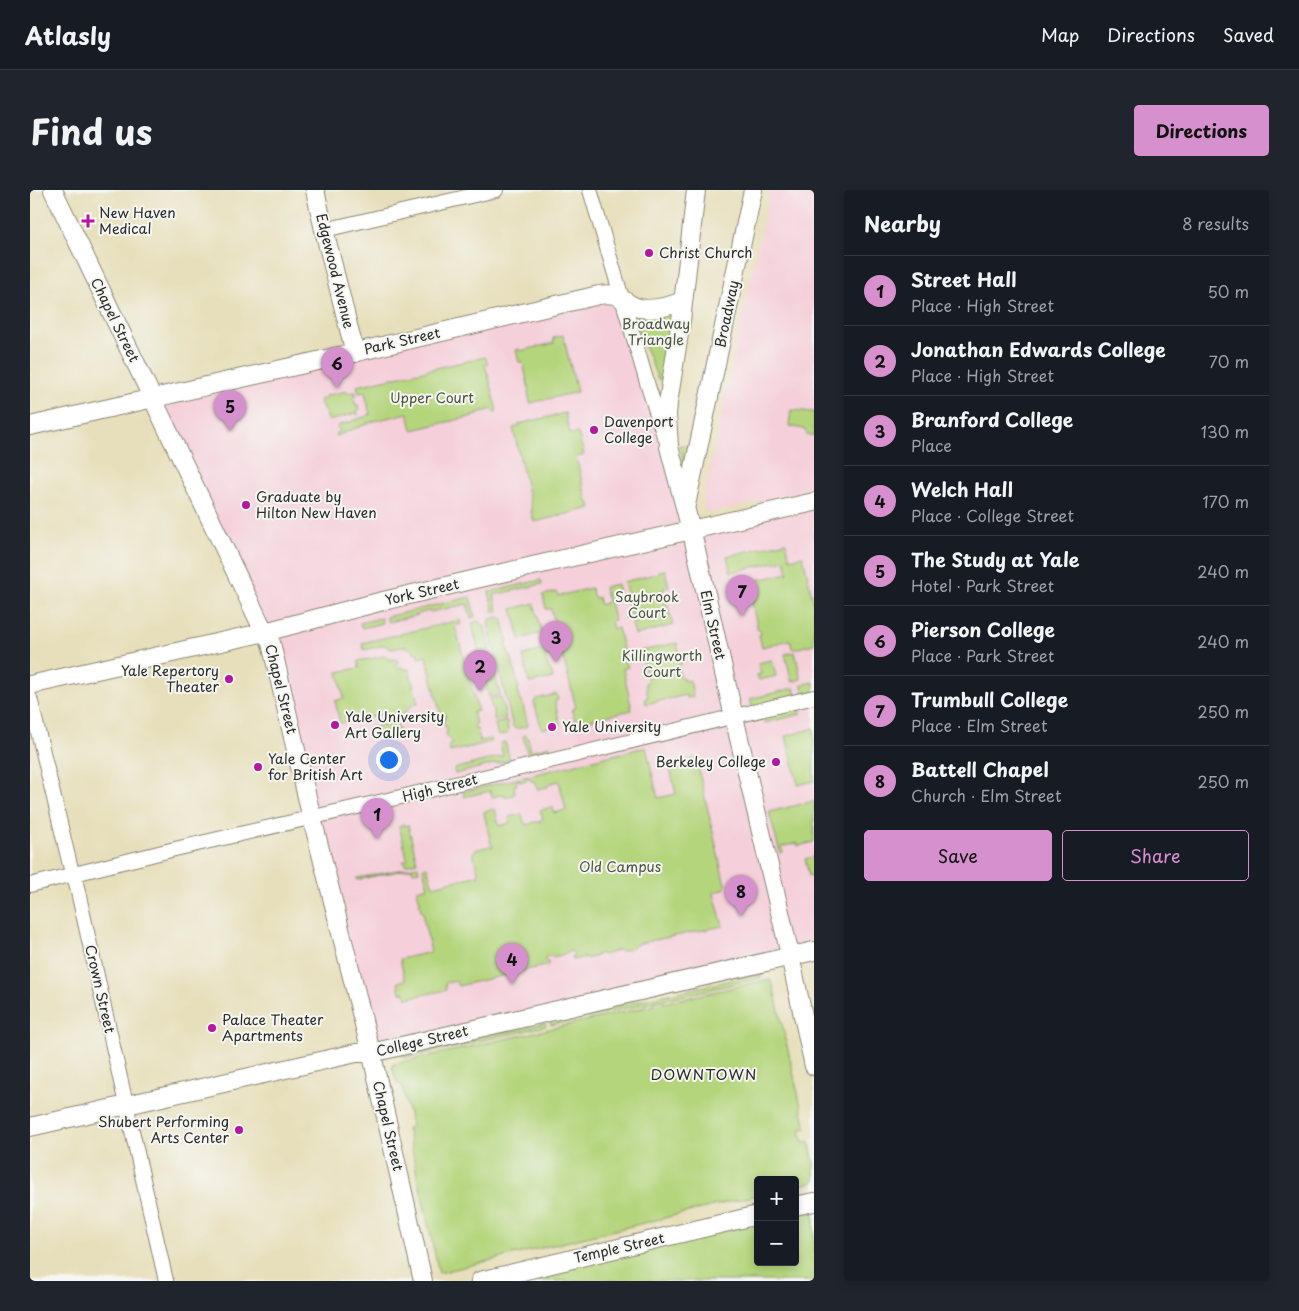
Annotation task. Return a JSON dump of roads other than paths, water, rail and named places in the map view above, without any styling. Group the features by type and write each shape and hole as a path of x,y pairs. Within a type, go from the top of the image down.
{"main road":[{"name":"Chapel Street","path":"53,190 264,632 271,643 312,818 371,1053 423,1281"},
{"name":"Edgewood Avenue","path":"315,190 355,353"},
{"path":"669,447 668,403 683,301 696,190"},
{"name":"Broadway","path":"686,507 753,190"},
{"name":"Park Street","path":"30,426 355,353 598,295 617,295 631,305 647,309 662,308 683,301"},
{"path":"668,428 681,441 686,443 693,443 701,437"},
{"name":"Elm Street","path":"669,447 686,507 814,1066"},
{"name":"York Street","path":"30,685 264,632 379,602 814,502"},
{"name":"College Street","path":"30,1127 356,1053 371,1053 814,951"},
{"path":"799,1205 814,1202"},
{"name":"Temple Street","path":"480,1281 754,1216"}],"street":[{"path":"324,230 496,190"},
{"name":"Elm Street","path":"590,190 662,430 669,447"},
{"name":"High Street","path":"30,885 814,697"},
{"name":"Crown Street","path":"30,698 73,875 166,1281"}],"place":[{"name":"New Haven Medical","path":"88,221"},
{"name":"Christ Church","path":"649,253"},
{"name":"Pierson College","path":"337,388"},
{"name":"Davenport College","path":"594,430"},
{"name":"The Study at Yale","path":"230,431"},
{"name":"Graduate by Hilton New Haven","path":"246,505"},
{"name":"Trumbull College","path":"742,616"},
{"name":"Branford College","path":"556,662"},
{"name":"Yale Repertory Theater","path":"229,679"},
{"name":"Jonathan Edwards College","path":"480,691"},
{"name":"Yale University Art Gallery","path":"335,725"},
{"name":"Yale University","path":"552,727"},
{"name":"Berkeley College","path":"776,762"},
{"name":"Yale Center for British Art","path":"258,767"},
{"name":"Street Hall","path":"377,839"},
{"name":"Battell Chapel","path":"741,916"},
{"name":"Welch Hall","path":"512,984"},
{"name":"Palace Theater Apartments","path":"212,1028"},
{"name":"Shubert Performing Arts Center","path":"239,1130"}],"district":[{"name":"DOWNTOWN","path":"704,1075"}],"park label":[{"name":"Broadway Triangle","path":"656,332"},
{"name":"Upper Court","path":"432,398"},
{"name":"Saybrook Court","path":"647,606"},
{"name":"Killingworth Court","path":"662,664"},
{"name":"Old Campus","path":"620,867"}]}
